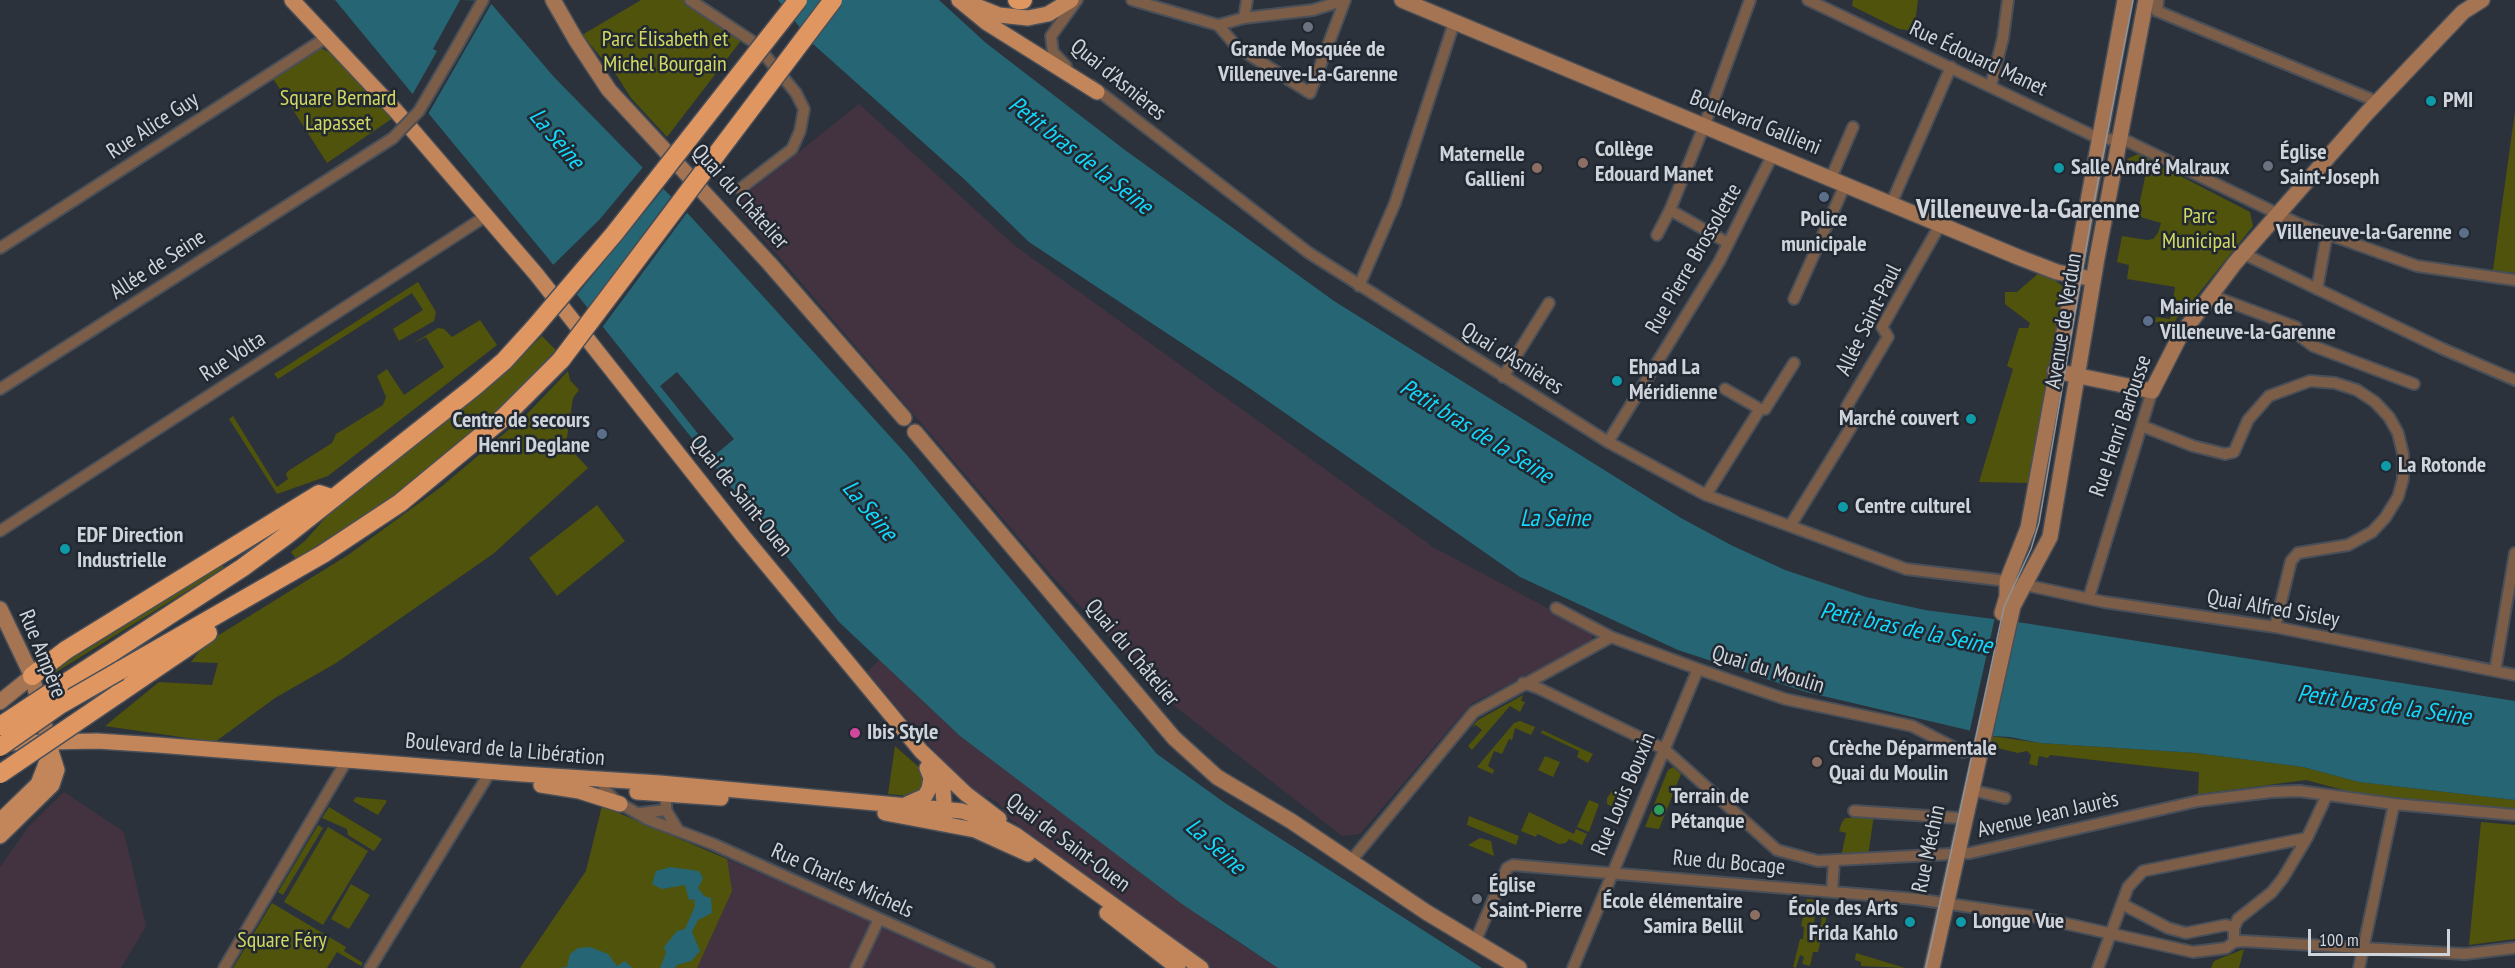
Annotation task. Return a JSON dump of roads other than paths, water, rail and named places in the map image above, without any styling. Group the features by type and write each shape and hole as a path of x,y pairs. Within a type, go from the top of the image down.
{"highway":[{"path":"755,51 768,23 785,0"},
{"path":"0,726 242,568 474,387 534,328 614,234 755,51 772,34 798,0"},
{"path":"0,745 60,705 323,554 400,503 503,418 561,360 834,0"},
{"path":"1017,0 1023,0"},
{"path":"32,676 66,650 248,540 319,494 332,498"},
{"path":"0,774 223,623 244,599"}],"main road":[{"name":"Quai de Saint-Ouen","path":"292,0 396,111 544,283 743,536 921,751 966,794 1000,820 1002,827 1201,968"},
{"name":"Quai du Châtelier","path":"553,0 609,90 762,255 904,418"},
{"path":"959,0 987,23 1097,92"},
{"path":"967,0 999,15 1028,18 1048,14 1071,0"},
{"name":"Boulevard Gallieni","path":"1402,0 1419,3 1454,23 2028,261 2094,279"},
{"name":"Avenue de Verdun","path":"2008,607 2007,581 2028,528 2055,371 2125,0"},
{"name":"Avenue de Verdun","path":"2008,607 2025,584 2050,537 2118,139 2146,0"},
{"name":"Rue Henri Barbusse","path":"2152,391 2169,352 2210,295 2244,254 2378,102 2463,12 2482,0"},
{"path":"2055,371 2152,391"},
{"name":"Quai du Châtelier","path":"915,432 1174,738 1217,777 1291,821 1350,862 1519,968"},
{"path":"1976,742 2008,607"},
{"name":"Rue Ampère","path":"0,609 32,676 50,747"},
{"path":"0,702 32,676"},
{"name":"Rue Méchin","path":"1932,968 1954,854 1971,790 1976,742"},
{"name":"Rue Méchin","path":"1954,854 1959,818 1976,742"},
{"name":"Boulevard de la Libération","path":"0,745 244,756 666,788 854,808"},
{"path":"0,821 38,784 50,747"},
{"path":"0,836 52,785 57,770 50,747"},
{"name":"Boulevard de la Libération","path":"0,752 50,747"},
{"path":"905,805 925,796 930,787 931,778 921,751"},
{"path":"921,751 938,778 953,817"},
{"name":"Boulevard de la Libération","path":"244,756 604,789 710,789 905,805 1002,827"},
{"path":"494,778 509,783 579,791 620,804"},
{"path":"953,817 966,794"},
{"name":"Quai de Saint-Ouen","path":"854,808 953,817 1024,851 1178,968"},
{"name":"Rue Méchin","path":"1926,968 1944,903"}],"street":[{"name":"Allée de Seine","path":"0,389 393,138 419,111 483,0"},
{"path":"690,0 755,43 796,93 804,109 800,131 792,149 740,189"},
{"name":"Quai d'Asnières","path":"1077,0 1051,36 1051,48 1055,56 1097,92 1309,252 1359,286 1608,442 1706,495 1906,569 2025,584"},
{"path":"1132,0 1218,25 1244,18 1313,10 1345,0"},
{"path":"1244,18 1247,0"},
{"path":"1218,25 1237,47 1310,93 1345,0"},
{"path":"1657,235 1670,210 1704,126 1750,0"},
{"name":"Rue Édouard Manet","path":"1808,0 2098,138"},
{"path":"1991,86 2003,38 2008,0"},
{"path":"2158,6 2378,102"},
{"path":"1359,286 1395,203 1454,23"},
{"name":"Rue Alice Guy","path":"0,248 327,37"},
{"path":"1891,204 1951,67"},
{"path":"1794,298 1838,182 1853,127"},
{"path":"2098,138 2118,139 2278,214 2417,266 2515,280"},
{"name":"Rue Pierre Brossolette","path":"1608,442 1728,243 1773,154"},
{"path":"1670,210 1728,243"},
{"name":"Rue Volta","path":"0,531 486,216"},
{"name":"Allée Saint-Paul","path":"1790,526 1853,424 1847,406 1888,337 1882,327 1941,223"},
{"path":"2317,289 2327,234"},
{"path":"2244,254 2515,380"},
{"path":"2210,295 2296,327 2301,337 2313,346 2414,384"},
{"path":"1503,377 1549,303"},
{"path":"1725,389 1760,409 1765,409 1794,363"},
{"path":"2142,426 2193,446 2225,454 2234,452 2248,420 2269,396 2310,381 2335,383 2357,390 2375,402 2389,417 2398,433 2403,454 2403,479 2398,496 2385,518 2372,532 2348,545 2298,553 2291,561 2275,627"},
{"name":"Rue Henri Barbusse","path":"2089,597 2152,391"},
{"path":"1706,495 1760,409"},
{"path":"2495,671 2515,553"},
{"name":"Quai Alfred Sisley","path":"2025,584 2104,602 2275,627 2515,675"},
{"name":"Quai du Moulin","path":"1556,608 1611,636 1785,699 1912,726 1963,752 1976,742"},
{"path":"1350,862 1474,712 1522,683 1611,636"},
{"name":"Rue Louis Bouxin","path":"1573,968 1698,669"},
{"name":"Avenue Jean Jaurès","path":"1522,683 1538,688 1664,749 1778,850 1804,858 1834,861 1954,854 2198,801 2271,792 2299,791 2394,804 2515,815"},
{"path":"224,968 344,765"},
{"path":"370,968 494,778"},
{"path":"666,788 666,810 678,830"},
{"name":"Rue Charles Michels","path":"604,789 620,804 661,825 678,830 989,968"},
{"path":"1971,790 2005,798"},
{"path":"2327,795 2307,838 2272,892 2238,920 2234,928 2235,942 2465,954 2515,948"},
{"path":"2360,968 2394,804"},
{"path":"641,813 666,810"},
{"path":"1854,811 1959,818"},
{"path":"2098,968 2128,887 2143,871 2307,838"},
{"path":"1832,892 1834,861"},
{"name":"Rue du Bocage","path":"1475,942 1507,868 1513,865 1944,903 2032,916 2193,952 2226,948 2235,942"},
{"path":"2122,904 2168,928 2186,933 2226,926 2234,928"},
{"path":"856,968 879,919"}],"water":[{"name":"La Seine","path":"335,0 488,0 554,77 692,218 906,454 1157,754 1225,803 1482,968 1278,968 1182,904 960,736 839,622 547,257"},
{"name":"La Seine","path":"778,0 939,0 986,43 1125,150 1334,301 1681,518 1785,570 1866,597 1925,610 2024,623 2515,701 2515,800 2359,782 2303,767 2196,753 2040,743 1993,736 1806,692 1678,650 1520,577 1242,383 1029,242 964,179 813,44"},
{"path":"670,867 699,871 703,878 698,888 704,896 711,898 712,913 698,920 692,932 700,951 691,961 677,965 675,968 660,968 666,953 664,947 677,931 685,929 695,906 694,899 689,900 685,885 662,889 652,884 656,871"},
{"path":"590,947 608,954 617,966 625,961 632,968 558,968 567,967 570,954 578,948"}],"tram line":[{"path":"1926,968 2004,607 2031,549 2039,523 2094,202 2133,0"}],"place":[{"name":"Grande Mosquée de Villeneuve-La-Garenne","path":"1308,27"},
{"name":"PMI","path":"2431,101"},
{"name":"Collège Edouard Manet","path":"1583,163"},
{"name":"Église Saint-Joseph","path":"2268,166"},
{"name":"Maternelle Gallieni","path":"1537,168"},
{"name":"Salle André Malraux","path":"2059,168"},
{"name":"Police municipale","path":"1824,197"},
{"name":"Villeneuve-la-Garenne","path":"2464,233"},
{"name":"Mairie de Villeneuve-la-Garenne","path":"2148,321"},
{"name":"Ehpad La Méridienne","path":"1617,381"},
{"name":"Marché couvert","path":"1971,419"},
{"name":"Centre de secours Henri Deglane","path":"602,434"},
{"name":"La Rotonde","path":"2386,466"},
{"name":"Centre culturel","path":"1843,507"},
{"name":"EDF Direction Industrielle","path":"65,549"},
{"name":"Ibis Style","path":"855,733"},
{"name":"Crèche Déparmentale Quai du Moulin","path":"1817,762"},
{"name":"Terrain de Pétanque","path":"1659,810"},
{"name":"Église Saint-Pierre","path":"1477,899"},
{"name":"École élémentaire Samira Bellil","path":"1755,915"},
{"name":"École des Arts Frida Kahlo","path":"1910,922"},
{"name":"Longue Vue","path":"1961,922"}],"district":[{"name":"Villeneuve-la-Garenne","path":"2028,210"}],"park label":[{"name":"Parc Élisabeth et Michel Bourgain","path":"665,52"},
{"name":"Square Bernard Lapasset","path":"338,112"},
{"name":"Parc Municipal","path":"2199,230"},
{"name":"Square Féry","path":"282,941"}],"water label":[{"name":"Petit bras de la Seine","path":"1080,156"},
{"name":"Petit bras de la Seine","path":"1476,432"},
{"name":"Petit bras de la Seine","path":"1906,629"},
{"name":"Petit bras de la Seine","path":"2384,706"}]}
